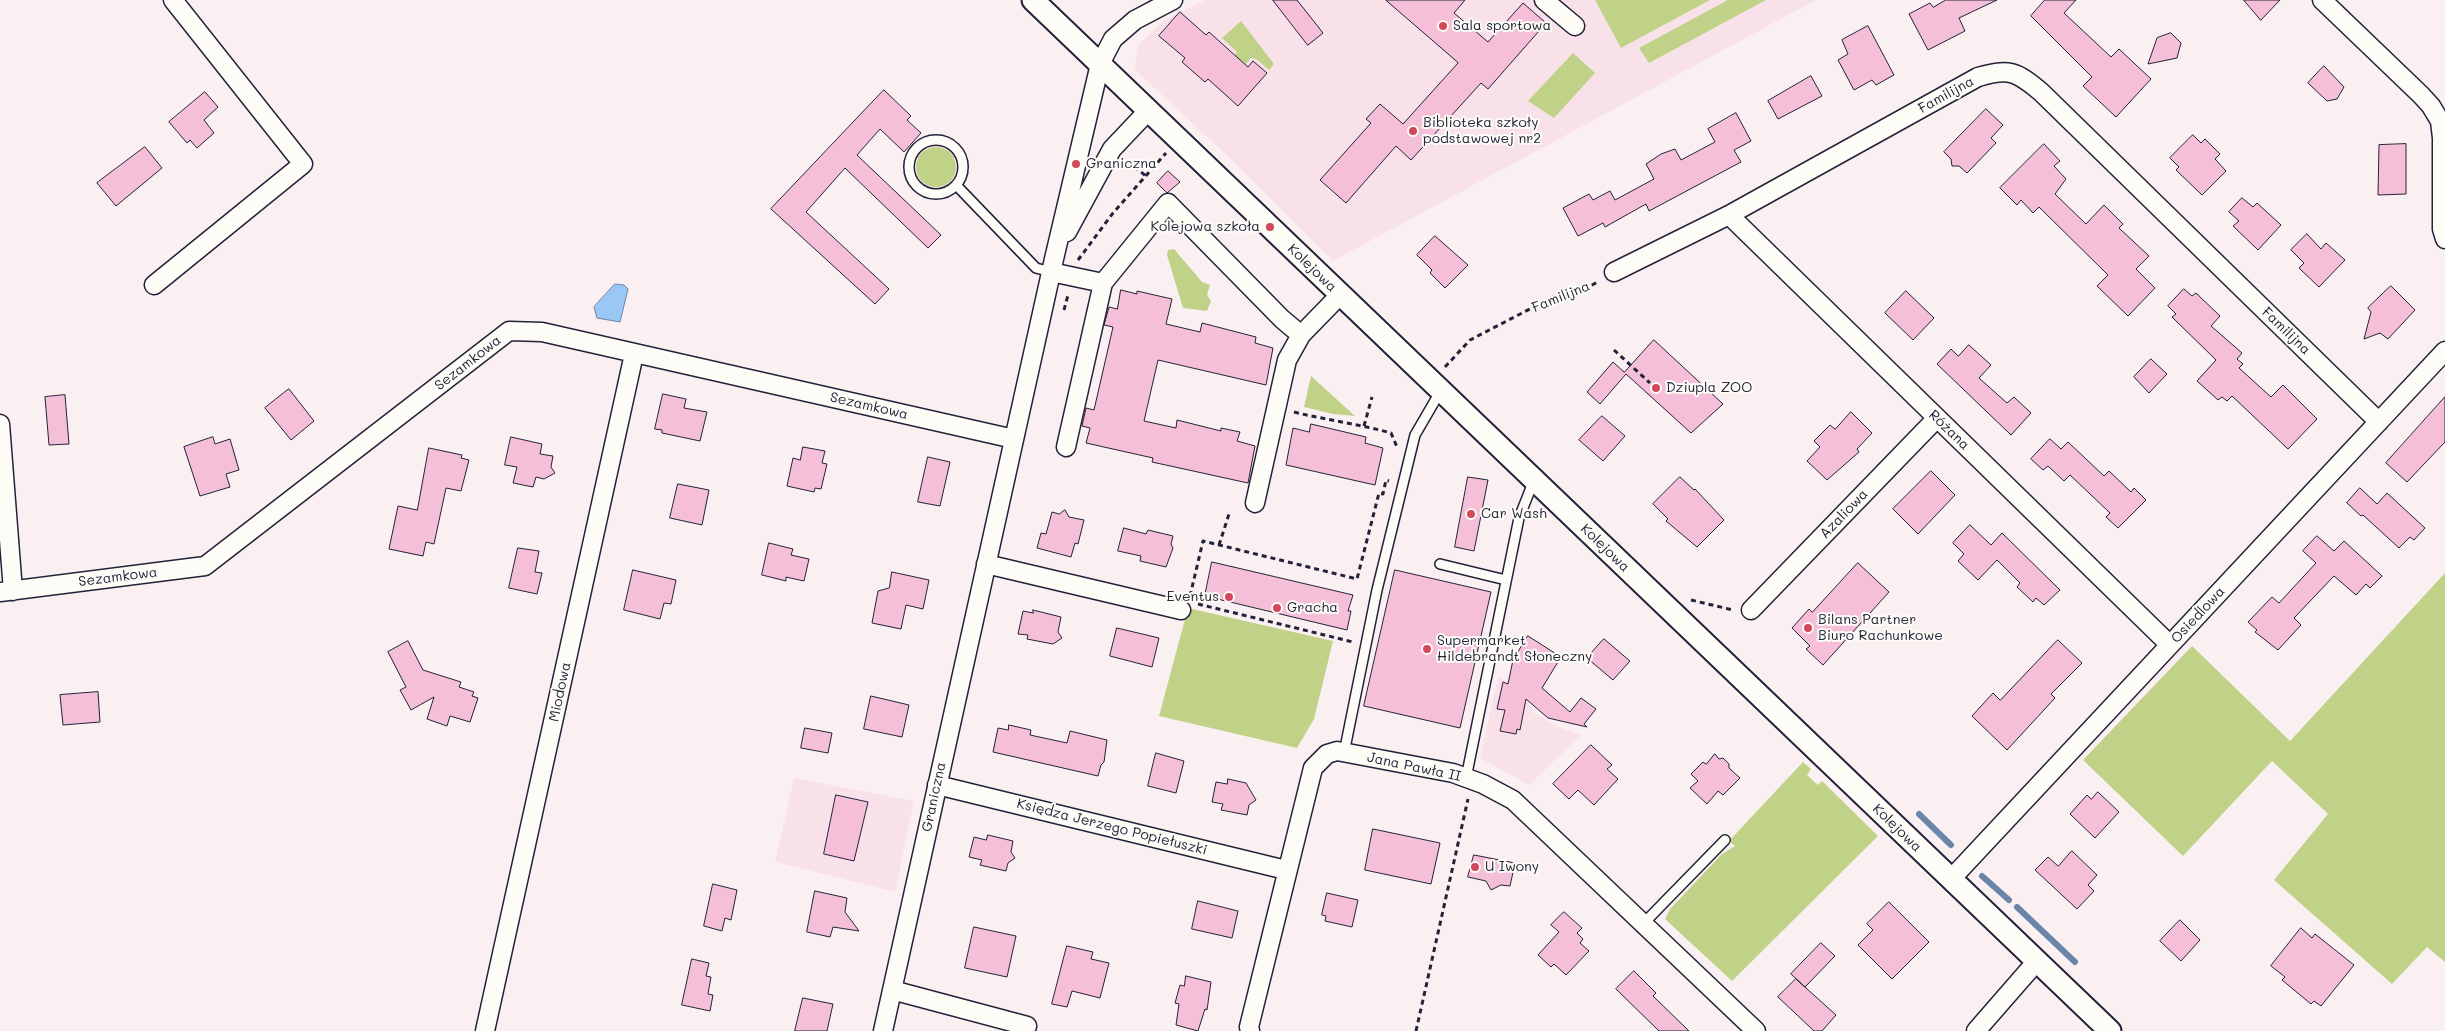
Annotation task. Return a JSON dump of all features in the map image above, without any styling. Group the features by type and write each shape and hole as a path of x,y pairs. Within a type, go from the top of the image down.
{"street":[{"path":"154,286 303,164 173,0"},
{"name":"Kolejowa","path":"1033,0 1340,295 1440,382 1534,480 2110,1031"},
{"name":"Graniczna","path":"883,1031 1052,266 1100,64 1113,39 1135,20 1173,0"},
{"path":"1544,0 1575,26"},
{"path":"2322,0 2431,106 2442,121 2442,229 2445,239"},
{"name":"Familijna","path":"1614,272 1728,215 1978,77 2001,70 2023,76 2048,98 2379,422"},
{"name":"Graniczna","path":"1052,266 1112,149 1148,111"},
{"path":"1066,448 1103,283 1168,203 1282,319 1301,334"},
{"name":"Różana","path":"1728,215 2170,644"},
{"path":"1052,266 1072,277 1103,283"},
{"path":"1255,503 1287,360 1301,334 1340,295"},
{"name":"Sezamkowa","path":"7,591 205,566 509,331 542,332 1014,439"},
{"name":"Osiedlowa","path":"1952,878 2445,351"},
{"name":"Miodowa","path":"485,1031 634,354"},
{"name":"Azaliowa","path":"1751,610 1937,418"},
{"path":"0,424 7,591"},
{"path":"986,564 1188,605"},
{"name":"Jana Pawła II","path":"1250,1031 1249,1027 1286,870 1313,768 1327,754 1337,751 1468,784 1483,784 1514,800 1756,1031"},
{"name":"Księdza Jerzego Popiełuszki","path":"937,785 1286,870"},
{"path":"1976,1031 2037,961"},
{"path":"892,990 1028,1026"}],"lane":[{"path":"932,139 951,143 963,158 962,177 956,185 949,191 940,194 921,190 910,175 911,156 916,148 932,139"},
{"path":"956,185 1036,268 1052,266"},
{"path":"1344,753 1377,590 1415,435 1440,382"},
{"path":"1468,784 1519,518 1534,480"},
{"path":"1440,564 1506,580"},
{"path":"1643,924 1725,840"}],"path":[{"path":"1064,313 1075,263 1113,213 1167,152 1172,156"},
{"name":"Familijna","path":"1440,382 1470,340 1553,297 1587,288 1614,272"},
{"path":"1614,350 1650,383"},
{"path":"1364,426 1372,397"},
{"path":"1276,408 1390,433 1399,451"},
{"path":"1360,644 1188,605 1203,541 1357,579 1379,492 1383,494 1386,480 1403,484"},
{"path":"1219,545 1230,511"},
{"path":"1687,599 1740,612 1751,610"},
{"path":"1416,1031 1468,784"}],"shaded area":[{"path":"1205,0 1816,0 1333,261 1232,160 1135,70 1137,46 1164,20"},
{"path":"1498,677 1521,687 1534,713 1557,726 1581,735 1529,785 1480,758"},
{"path":"794,778 914,801 895,892 775,862"}],"green space":[{"path":"1595,0 1710,0 1621,48"},
{"path":"1728,0 1766,0 1649,63 1639,48"},
{"path":"1241,21 1274,64 1269,70 1256,59 1251,58 1245,65 1234,56 1237,52 1222,38"},
{"path":"1573,53 1595,73 1554,118 1528,101"},
{"path":"940,147 947,150 953,156 956,167 955,175 947,184 940,187 932,187 925,184 917,175 916,163 919,156 928,148"},
{"path":"1174,249 1202,282 1210,285 1207,295 1211,301 1207,311 1183,308 1167,255 1168,250"},
{"path":"1311,376 1355,416 1333,414 1304,407"},
{"path":"2445,573 2445,962 2427,947 2392,984 2274,880 2328,814 2272,761 2183,856 2083,760 2192,646 2290,741"},
{"path":"1188,608 1333,641 1314,719 1297,748 1159,716"},
{"path":"1803,762 1811,769 1807,775 1818,785 1822,781 1878,836 1732,981 1665,919 1670,909 1722,854 1735,846 1729,841"}],"water":[{"path":"615,284 624,285 628,289 620,322 597,318 594,307"}],"building":[{"path":"1273,0 1297,0 1323,33 1308,45"},
{"path":"1386,0 1465,0 1454,13 1488,42 1523,3 1546,23 1488,89 1481,83 1411,160 1396,146 1346,203 1320,180 1371,123 1366,119 1380,104 1403,124 1458,63"},
{"path":"1946,0 1997,0 1959,18 1965,31 1928,50 1909,14 1930,3 1933,7"},
{"path":"2045,0 2076,0 2064,13 2111,57 2119,49 2151,79 2116,117 2083,86 2092,77 2031,16"},
{"path":"2244,0 2280,0 2261,20"},
{"path":"1180,12 1206,35 1209,32 1248,67 1253,61 1267,73 1238,106 1208,79 1205,82 1182,62 1185,58 1159,36"},
{"path":"1868,26 1894,75 1876,85 1872,80 1854,90 1838,60 1848,54 1842,40"},
{"path":"2171,33 2181,43 2177,58 2148,64 2157,38"},
{"path":"2324,66 2344,87 2337,99 2327,101 2308,83"},
{"path":"1811,76 1822,96 1778,119 1768,101"},
{"path":"884,90 911,116 907,120 921,133 904,152 880,129 857,155 941,235 928,248 845,168 806,212 889,289 875,304 771,209"},
{"path":"205,92 218,107 204,120 214,133 197,148 190,140 187,143 169,122"},
{"path":"1986,109 2003,125 1991,138 1996,143 1967,173 1959,166 1952,166 1951,159 1944,152"},
{"path":"1736,113 1751,141 1734,150 1741,162 1649,211 1646,204 1605,227 1603,223 1578,236 1563,208 1589,194 1593,200 1610,191 1615,200 1654,179 1646,164 1661,154 1675,149 1681,160 1715,142 1708,129"},
{"path":"2193,135 2201,143 2205,139 2220,154 2215,159 2226,171 2202,195 2176,170 2179,167 2170,158"},
{"path":"2044,144 2060,161 2054,166 2066,179 2055,194 2086,224 2104,205 2123,224 2119,228 2149,256 2136,269 2155,288 2128,316 2097,286 2108,275 2039,207 2033,213 2021,200 2017,205 2000,188"},
{"path":"2406,144 2406,194 2378,195 2379,145"},
{"path":"145,147 162,168 116,206 97,183"},
{"path":"1168,171 1180,182 1167,193 1157,183"},
{"path":"2242,198 2253,207 2257,203 2281,225 2258,250 2233,226 2239,221 2229,212"},
{"path":"2307,234 2321,249 2326,243 2345,260 2319,287 2299,268 2304,263 2291,250"},
{"path":"1435,236 1468,265 1445,288 1430,273 1432,270 1417,255"},
{"path":"2391,286 2415,310 2388,339 2380,333 2364,339 2371,312 2368,308"},
{"path":"2184,289 2192,296 2196,293 2220,316 2211,326 2242,353 2237,359 2243,364 2239,368 2271,397 2283,385 2317,419 2288,449 2232,396 2227,401 2222,397 2218,400 2197,381 2216,360 2172,317 2176,314 2168,306"},
{"path":"1121,290 1137,294 1137,291 1172,299 1166,324 1200,332 1202,323 1256,337 1255,343 1273,348 1266,385 1158,360 1144,421 1176,428 1177,420 1221,431 1221,428 1240,432 1237,441 1255,446 1248,483 1152,462 1153,458 1086,443 1090,428 1082,426 1086,408 1094,410 1113,327 1104,325 1109,307 1117,309"},
{"path":"1906,291 1934,318 1913,340 1885,313"},
{"path":"1654,340 1723,404 1691,433 1626,374 1600,404 1587,392 1613,362 1624,372"},
{"path":"1969,345 1991,365 1979,378 2007,403 2014,397 2031,413 2011,435 1937,364 1951,349 1958,356"},
{"path":"2151,359 2167,374 2149,393 2134,377"},
{"path":"289,389 314,421 291,440 265,408"},
{"path":"663,394 686,399 684,408 707,412 700,441 662,433 662,430 655,429"},
{"path":"65,395 69,444 49,445 45,397"},
{"path":"2445,397 2445,442 2407,482 2386,463"},
{"path":"1851,412 1872,433 1857,449 1859,452 1827,480 1807,461 1820,447 1814,441 1830,425 1835,429"},
{"path":"1602,416 1625,436 1603,461 1579,440"},
{"path":"1311,424 1366,437 1365,443 1383,448 1375,485 1286,465 1293,428 1309,432"},
{"path":"213,437 215,444 230,439 239,470 226,474 230,487 200,496 184,447"},
{"path":"511,437 542,444 540,454 553,456 551,467 555,473 544,479 536,477 533,487 513,483 517,467 505,465"},
{"path":"2050,439 2061,449 2068,442 2104,476 2109,471 2131,492 2134,488 2146,500 2118,528 2106,517 2110,513 2070,475 2064,481 2048,466 2043,470 2031,459"},
{"path":"803,447 825,451 822,463 827,464 821,489 815,488 814,492 787,486 793,458 800,460"},
{"path":"429,448 462,455 461,458 469,460 461,491 446,488 434,544 426,542 423,556 389,549 398,506 417,510"},
{"path":"928,457 950,462 940,506 918,502"},
{"path":"1931,471 1955,495 1918,534 1893,509"},
{"name":"Car Wash","path":"1468,477 1488,480 1474,551 1455,547"},
{"path":"1680,477 1695,489 1724,520 1697,547 1666,521 1668,519 1653,504"},
{"path":"678,484 709,490 702,525 670,518"},
{"path":"2360,488 2377,504 2387,493 2425,528 2414,540 2410,537 2399,548 2347,503"},
{"path":"1065,510 1069,517 1084,520 1078,544 1075,543 1071,557 1037,548 1041,533 1046,534 1052,512 1059,514"},
{"path":"1970,525 1991,545 2002,533 2060,590 2044,605 2036,598 2033,602 2017,587 2020,583 1997,560 1978,580 1958,561 1964,554 1953,543"},
{"path":"1124,528 1146,534 1148,530 1173,536 1171,544 1173,548 1166,567 1140,561 1141,556 1118,551"},
{"path":"2317,536 2334,551 2344,541 2382,576 2370,588 2366,584 2356,595 2334,576 2294,618 2301,625 2278,650 2255,632 2257,630 2248,622 2272,597 2279,603 2316,563 2303,551"},
{"path":"769,543 793,549 791,555 809,559 804,581 786,577 786,581 762,575"},
{"path":"518,548 539,551 535,572 542,573 537,594 509,588"},
{"path":"1212,562 1353,595 1348,611 1351,611 1347,630 1205,596"},
{"path":"1858,563 1889,592 1823,665 1806,649 1810,646 1792,628 1809,609 1812,612"},
{"path":"633,570 676,580 671,604 664,603 660,619 624,610"},
{"name":"Supermarket Hildebrandt Słoneczny","path":"1395,570 1491,592 1460,728 1364,706"},
{"path":"892,572 929,580 923,609 906,605 901,629 872,623 878,591 889,588"},
{"path":"1033,610 1061,617 1058,632 1062,638 1053,644 1027,639 1028,635 1018,634 1023,611 1033,613"},
{"path":"1117,628 1159,638 1152,667 1110,656"},
{"path":"1528,636 1561,657 1542,688 1570,712 1581,698 1596,709 1584,724 1587,727 1548,718 1526,699 1520,730 1517,729 1516,734 1500,731 1505,710 1497,709 1503,682 1508,684 1513,660"},
{"path":"1604,639 1630,661 1613,680 1587,658"},
{"path":"2058,640 2082,663 2051,694 2055,698 2007,750 1972,716 1993,693 2000,700"},
{"path":"408,641 423,670 461,682 459,687 474,692 472,696 478,698 470,722 450,716 447,726 427,719 434,697 411,710 400,690 406,687 388,652"},
{"path":"98,692 100,722 63,725 60,695"},
{"path":"871,696 909,705 902,737 864,729"},
{"path":"1009,725 1031,730 1030,735 1067,743 1070,731 1107,740 1104,762 1101,765 1098,776 993,752 998,728 1008,730"},
{"path":"805,728 832,733 828,753 801,748"},
{"path":"1591,745 1612,765 1607,769 1618,779 1594,805 1578,790 1569,799 1553,784"},
{"path":"1156,753 1184,761 1176,793 1148,786"},
{"path":"1715,754 1719,759 1723,758 1729,764 1729,768 1740,778 1723,795 1718,791 1707,804 1690,788 1698,781 1691,774 1703,762 1706,764"},
{"path":"1228,779 1246,783 1256,800 1249,805 1247,815 1221,810 1223,804 1212,802 1216,782 1227,784"},
{"path":"2098,792 2119,812 2095,838 2070,814 2087,795 2091,799"},
{"path":"836,795 868,802 854,861 824,854"},
{"path":"1373,829 1440,843 1431,884 1365,870"},
{"path":"988,835 1013,841 1011,852 1015,858 1008,863 1006,871 980,865 982,860 969,857 974,837 986,840"},
{"path":"2072,851 2097,875 2088,885 2094,891 2077,909 2035,870 2048,857 2058,866"},
{"path":"1474,855 1515,863 1510,886 1501,885 1491,890 1486,881 1468,877"},
{"path":"713,884 737,890 731,920 725,918 722,931 704,926"},
{"path":"815,891 847,898 845,912 859,931 833,927 830,937 807,932"},
{"path":"1327,893 1358,900 1352,927 1325,921 1326,916 1322,915"},
{"path":"1198,901 1238,911 1232,938 1192,929"},
{"path":"1889,902 1929,942 1892,979 1858,945 1873,930 1867,924"},
{"path":"1564,912 1582,928 1577,933 1583,939 1580,943 1589,951 1566,975 1554,964 1551,967 1538,955 1559,932 1551,925"},
{"path":"2180,920 2200,940 2181,961 2160,941"},
{"path":"974,927 1016,936 1007,977 965,968"},
{"path":"2301,928 2312,938 2315,934 2354,965 2321,1006 2314,1001 2311,1004 2282,980 2285,977 2271,966"},
{"path":"1821,943 1835,956 1805,987 1791,974"},
{"path":"1067,946 1093,952 1091,959 1109,963 1100,998 1072,991 1067,1007 1052,1004"},
{"path":"692,959 709,963 706,976 711,977 708,994 713,995 710,1011 682,1005"},
{"path":"1634,971 1656,993 1653,996 1689,1031 1659,1031 1616,989"},
{"path":"1186,976 1211,982 1207,1010 1205,1009 1198,1031 1176,1025 1179,1004 1175,1003 1180,985 1184,986"},
{"path":"1796,979 1836,1015 1822,1031 1814,1031 1778,997"},
{"path":"803,998 833,1004 827,1031 795,1031"}],"waterway":[{"path":"1919,814 1951,845"},
{"path":"1982,876 2009,900"},
{"path":"2017,907 2075,962"}],"place":[{"name":"Sala sportowa","path":"1443,26"},
{"name":"Biblioteka szkoły podstawowej nr2","path":"1413,131"},
{"name":"Graniczna","path":"1076,164"},
{"name":"Kolejowa szkoła","path":"1270,227"},
{"name":"Dziupla ZOO","path":"1656,388"},
{"name":"Car Wash","path":"1471,514"},
{"name":"Eventus","path":"1229,597"},
{"name":"Gracha","path":"1277,608"},
{"name":"Bilans Partner Biuro Rachunkowe","path":"1808,628"},
{"name":"Supermarket Hildebrandt Słoneczny","path":"1427,649"},
{"name":"U Iwony","path":"1475,867"}]}
